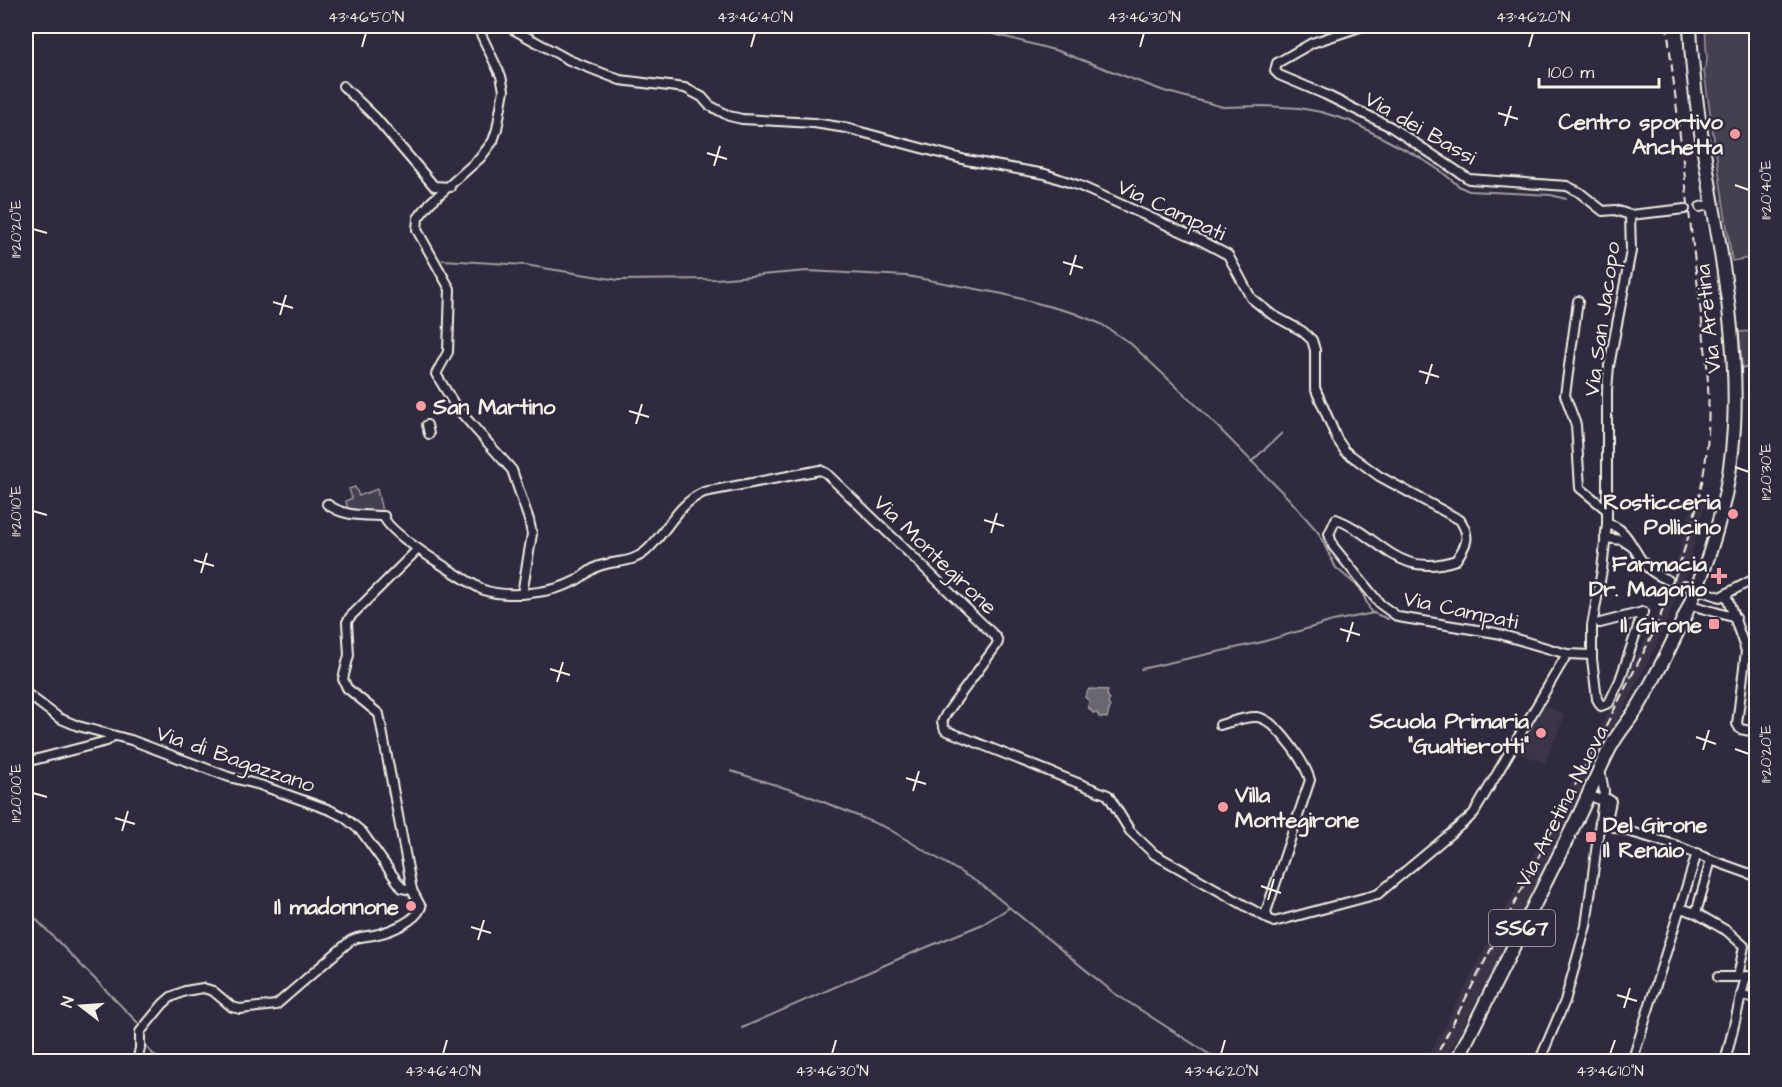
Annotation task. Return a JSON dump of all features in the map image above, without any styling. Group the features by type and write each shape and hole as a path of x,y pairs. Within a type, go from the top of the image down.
{"main road":[{"name":"Via Aretina","path":"1690,26 1691,57 1707,205 1734,350 1734,424 1730,464 1716,536 1691,605"},
{"name":"Via Aretina Nuova","path":"1456,1062 1610,749 1641,702 1691,605"}],"street":[{"path":"447,366 450,289 417,230 418,218 480,158 493,141 502,112 504,90 501,76 477,26"},
{"name":"Via Campati","path":"507,26 569,60 620,80 685,88 729,116 741,119 825,124 966,160 1045,174 1080,186 1228,255 1251,298 1271,315 1302,331 1312,340 1315,350 1315,388 1337,439 1345,451 1379,476 1460,520 1467,530 1467,538 1456,560 1435,564 1415,564 1385,552 1352,526 1336,519 1329,534 1333,546 1380,604 1398,617 1496,633 1567,654 1592,655"},
{"name":"Via dei Bassi","path":"1362,26 1312,43 1277,63 1275,71 1279,75 1391,127 1469,179 1567,186 1603,211 1615,210 1630,215 1685,209"},
{"path":"343,86 375,117 434,186 433,201"},
{"path":"434,186 450,187"},
{"name":"Via San Jacopo","path":"1600,623 1643,612 1617,688 1606,706 1599,705 1597,699 1592,655 1592,626 1607,510 1609,366 1631,251 1630,215"},
{"path":"1578,301 1565,394 1576,425 1580,488 1607,510"},
{"path":"327,504 337,512 384,516 390,528 418,549 481,589 490,593 522,594 532,534 529,520 512,470 456,407 436,374 448,352"},
{"name":"Via Montegirone","path":"522,594 557,588 575,581 597,566 634,560 652,545 683,506 704,492 815,470 826,473 996,637 998,642 996,646 946,714 942,722 945,730 1108,795 1130,831 1154,854 1268,919"},
{"path":"1606,524 1620,529 1649,569 1668,580"},
{"path":"1605,538 1622,540 1632,547"},
{"path":"137,1062 140,1032 171,997 185,991 203,988 213,992 232,1007 240,1009 276,1005 357,936 377,934 396,927 416,915 421,907 412,890 379,714 347,688 343,679 349,656 347,622 418,549"},
{"path":"1684,585 1719,597 1756,578"},
{"path":"1726,594 1746,651 1737,724 1740,729 1756,732"},
{"path":"1691,605 1736,618"},
{"path":"1220,725 1258,717 1266,720 1298,755 1310,780 1266,912 1268,919 1274,922 1282,921 1378,894 1468,819 1474,813 1567,654"},
{"name":"Via di Bagazzano","path":"26,693 59,718 131,740 230,777 260,785 330,810 344,817 362,832 402,888 412,890"},
{"path":"26,762 107,741 113,736"},
{"path":"1539,1062 1565,1001 1586,926 1604,785 1600,770"},
{"path":"1589,795 1602,801 1608,799 1611,801 1607,820 1611,826 1675,845 1753,875 1756,873"},
{"path":"1632,1062 1697,853"},
{"path":"1696,913 1711,860"},
{"path":"1680,908 1696,913 1727,931 1744,946 1738,977 1718,978"},
{"path":"1725,1062 1746,976 1756,977"},
{"path":"1741,995 1756,998"}],"shaded area":[{"name":"Centro sportivo Anchetta","path":"1705,26 1756,26 1756,257 1732,261 1704,71 1707,61"},
{"path":"1756,331 1756,366 1742,368 1739,332"},
{"path":"355,487 359,496 377,489 382,511 348,511 346,501 352,498 349,489"},
{"path":"1694,497 1707,497 1686,573 1660,638 1605,745 1576,809 1445,1061 1426,1062 1658,616 1675,567"},
{"path":"1089,689 1108,690 1110,707 1107,718 1099,717 1088,707 1089,701 1085,697"},
{"name":"Scuola Primaria \"Gualtierotti\"","path":"1541,703 1565,715 1545,763 1514,752"}],"waterway":[{"path":"886,26 979,30 1058,51 1164,91 1223,107 1264,106 1321,112 1350,121 1419,157 1469,191 1551,195 1566,199"},
{"path":"443,260 525,265 618,280 716,279 807,271 907,276 1003,294 1074,313 1101,324 1130,343 1197,406 1290,500 1318,532 1336,568 1360,588 1371,612 1388,619"},
{"path":"1251,462 1282,433"},
{"path":"1141,669 1262,642 1333,621 1374,613"},
{"path":"731,771 804,794 887,828 982,885 1114,993 1225,1062"},
{"path":"742,1028 983,924 1009,908"},
{"path":"26,909 140,1025 140,1028"},
{"path":"143,1044 161,1062"}],"tunnel":[{"path":"1668,580 1684,585"}],"railway":[{"path":"1433,1062 1655,630 1684,552 1700,491 1708,431 1707,364 1667,26"}],"place":[{"name":"Centro sportivo Anchetta","path":"1735,134"},
{"name":"San Martino","path":"421,406"},
{"name":"Rosticceria Pollicino","path":"1733,514"},
{"name":"Farmacia Dr. Magonio","path":"1719,576"},
{"name":"Il Girone","path":"1714,624"},
{"name":"Scuola Primaria \"Gualtierotti\"","path":"1541,733"},
{"name":"Villa Montegirone","path":"1223,807"},
{"name":"Del Girone Il Renaio","path":"1591,837"},
{"name":"Il madonnone","path":"411,906"}]}
